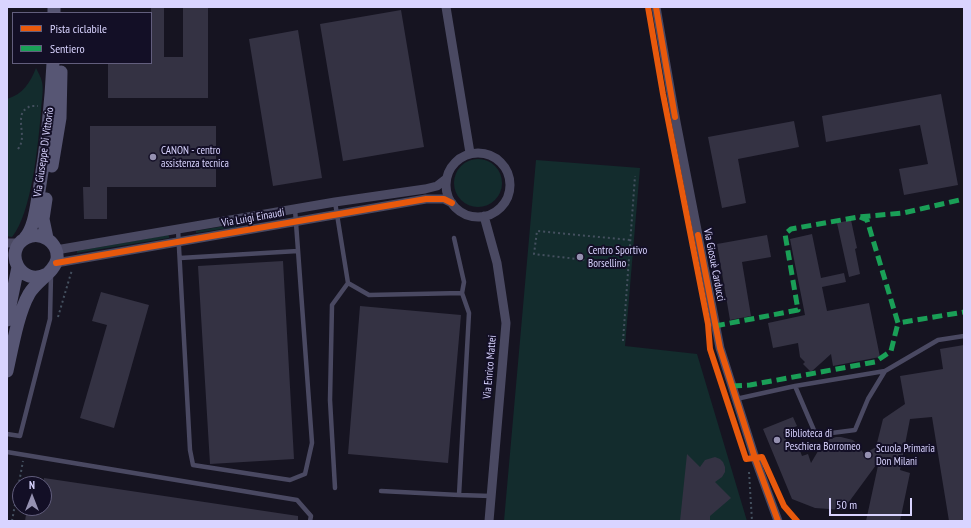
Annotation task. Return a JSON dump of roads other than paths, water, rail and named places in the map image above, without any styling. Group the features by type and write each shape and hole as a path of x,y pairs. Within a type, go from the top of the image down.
{"main road":[{"name":"Via Giuseppe Di Vittorio","path":"7,320 12,264 17,242 29,231 34,215 42,172 47,140 54,64"},
{"name":"Via Giuseppe Di Vittorio","path":"56,250 47,238 44,228 43,214 60,118 61,64"},
{"path":"17,242 31,236 47,238"},
{"path":"7,371 25,300 35,284 51,270 57,255 56,250"},
{"path":"12,264 32,277 39,277 51,270"}],"street":[{"path":"446,7 470,153"},
{"name":"Via Giosuè Carducci","path":"656,7 676,122 720,348 736,400 750,458 778,521"},
{"path":"481,152 491,155 500,161 507,169 510,178 508,198 502,207 494,213 475,217 466,215 452,204 448,196 446,179 449,170 454,162 462,156 470,153 481,152"},
{"name":"Via Luigi Einaudi","path":"56,250 335,202 425,189 437,186 446,179"},
{"name":"Via Luigi Einaudi","path":"51,270 179,241 426,199 444,199 452,204"},
{"name":"Via Enrico Mattei","path":"484,216 497,263 506,323 489,521"}],"lane":[{"path":"335,202 348,283 332,305 330,400 335,488"},
{"path":"178,229 192,465 290,480 305,474 312,443 295,209"},
{"path":"454,238 464,282 462,293 469,313 459,495"},
{"path":"180,258 298,251"},
{"path":"7,434 20,436 50,319 51,270"},
{"path":"348,283 369,295 462,293"},
{"path":"736,400 795,386 885,371 938,340 964,336"},
{"path":"795,386 816,435 855,430 868,399 885,371"},
{"path":"7,452 297,500 311,516 310,521"},
{"path":"381,491 492,496"}],"place":[{"name":"CANON - centro assistenza tecnica","path":"153,157"},
{"name":"Centro Sportivo Borsellino","path":"580,257"},
{"name":"Biblioteca di Peschiera Borromeo","path":"777,440"},
{"name":"Scuola Primaria Don Milani","path":"868,455"}]}
